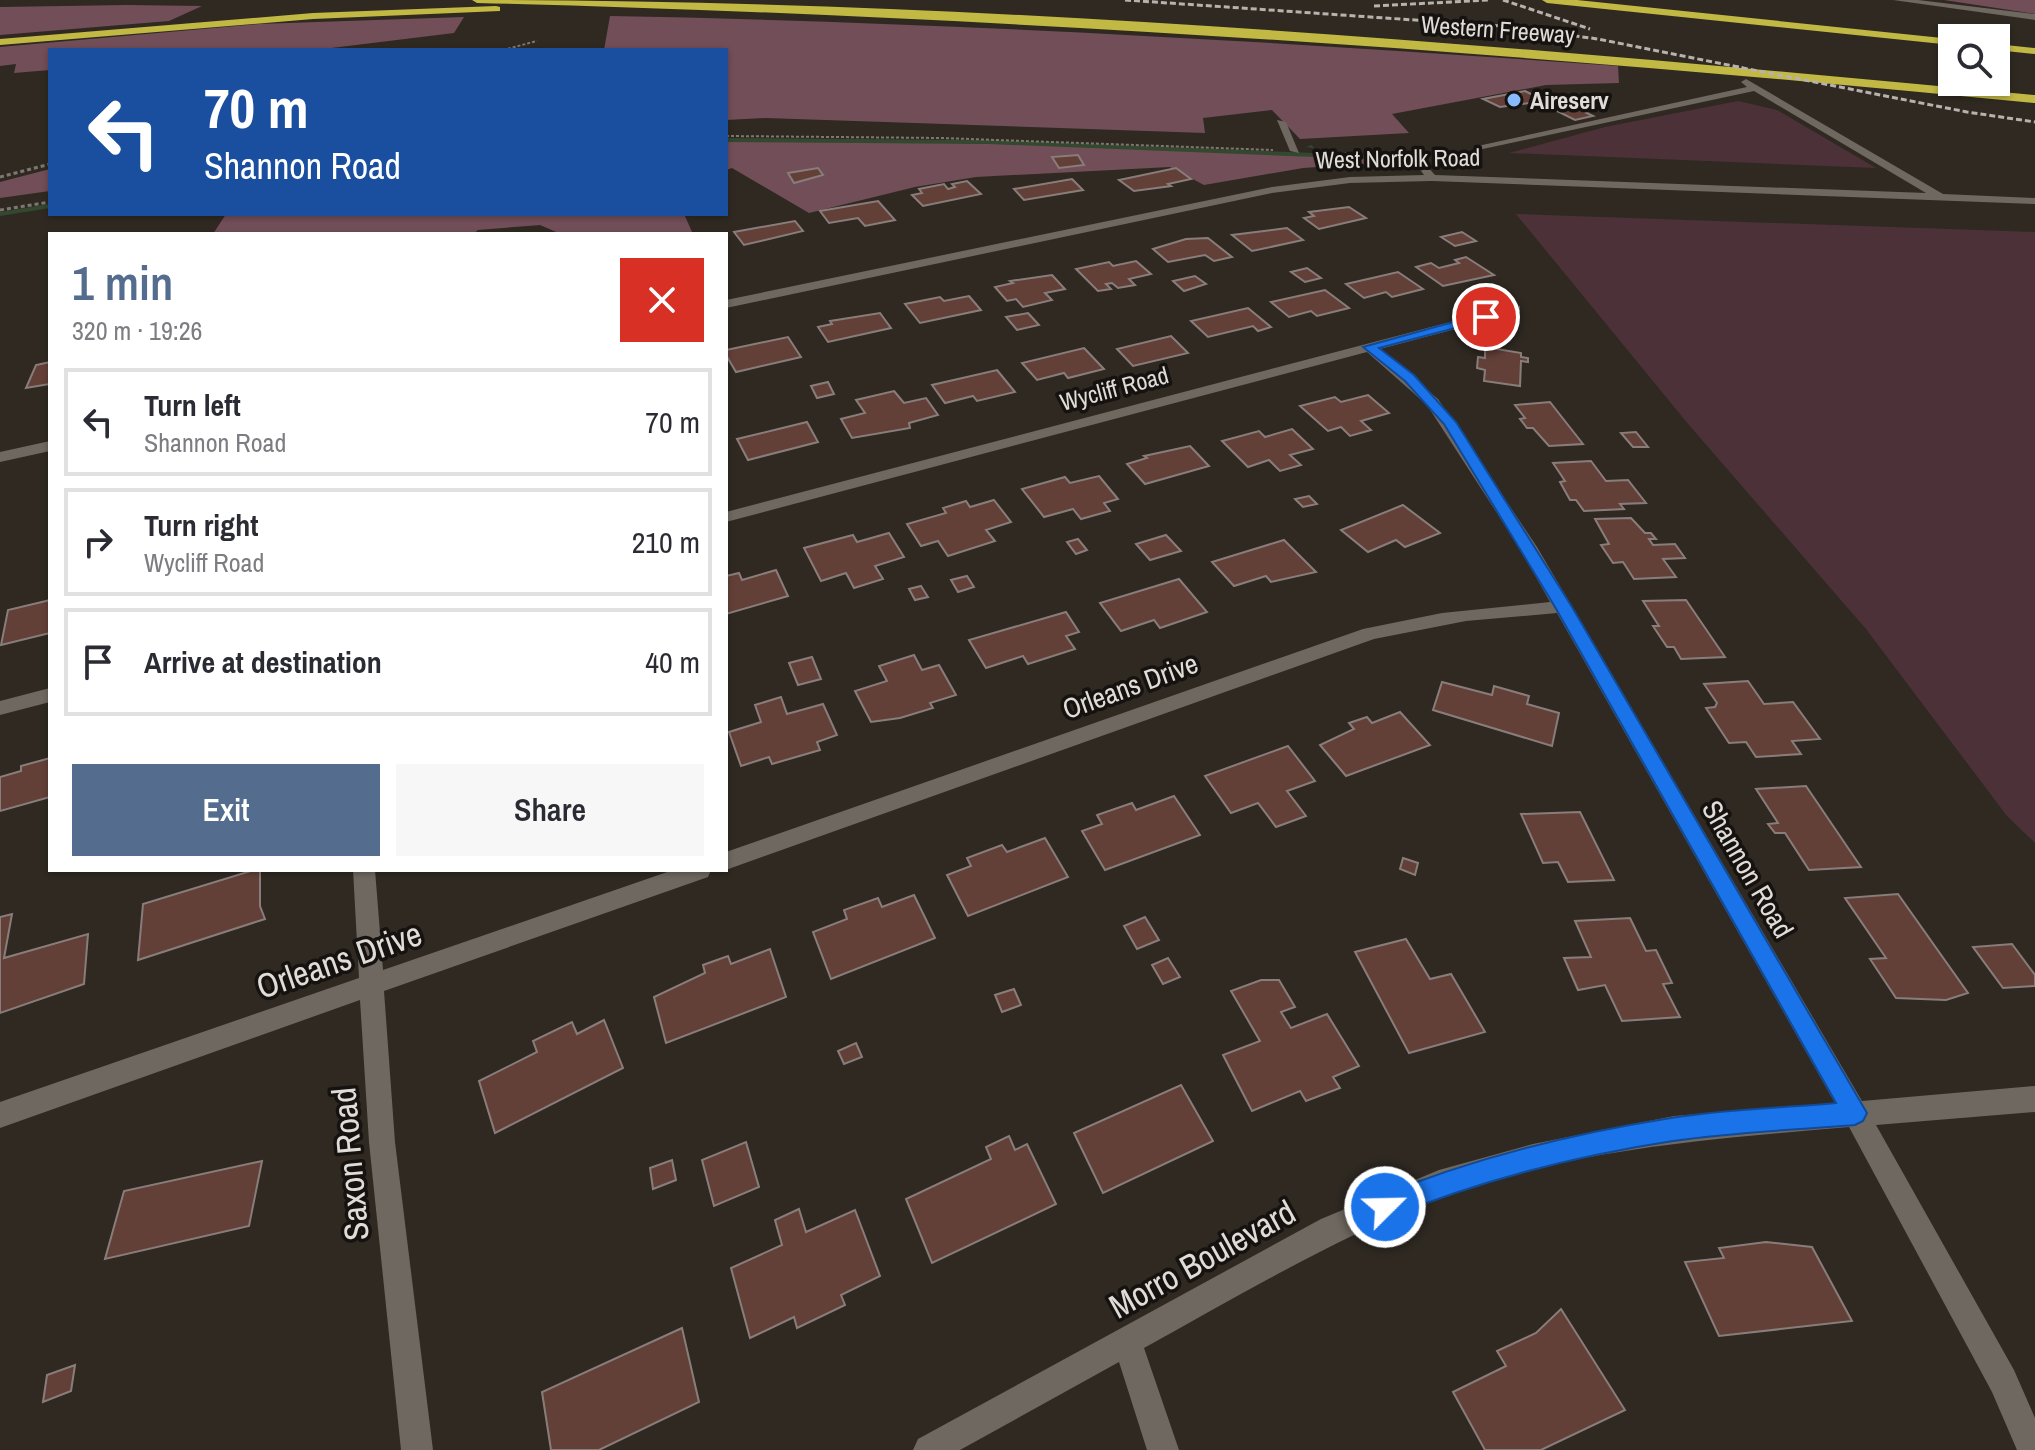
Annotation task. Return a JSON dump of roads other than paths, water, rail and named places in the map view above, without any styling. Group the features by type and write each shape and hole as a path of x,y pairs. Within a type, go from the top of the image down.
{"highway":[{"name":"Western Freeway","path":"477,0 890,14 1226,32 1621,61 2035,99"},
{"name":"Western Freeway","path":"1547,0 1938,40"},
{"path":"0,42 297,17 459,10 695,9 890,14"},
{"path":"2010,48 2035,51"}],"street":[{"path":"1897,0 2035,17"},
{"path":"1739,78 1942,198"},
{"name":"West Norfolk Road","path":"1478,147 1755,88"},
{"path":"1281,122 1295,151"},
{"path":"1415,156 1432,178"},
{"name":"West Norfolk Road","path":"728,304 1272,190 1350,180 1432,178 2035,201"},
{"name":"Wycliff Road","path":"728,516 1515,309"},
{"name":"Shannon Road","path":"1369,347 1410,378 1449,422 1564,607 1855,1113 2003,1381 2033,1450"},
{"path":"0,457 48,446"},
{"name":"Orleans Drive","path":"728,860 1370,634 1426,619 1485,611 1564,607"},
{"path":"0,708 48,696"},
{"name":"Saxon Road","path":"364,872 382,1142 417,1450"},
{"name":"Orleans Drive","path":"0,1115 694,872"},
{"name":"Morro Boulevard","path":"929,1450 1331,1229 1439,1184 1533,1157 1674,1129 2035,1099"},
{"path":"1127,1341 1163,1450"}],"waterway":[{"path":"728,140 988,142 1367,157"},
{"path":"0,214 48,206"}],"railway":[{"path":"1125,0 1501,26 1598,39 1733,66"},
{"path":"1374,6 1489,0"},
{"path":"1503,0 1590,29"},
{"path":"1733,66 1967,112 2035,122"},
{"path":"1733,66 1743,68"}],"place":[{"name":"Aireserv","path":"1514,100"}]}
